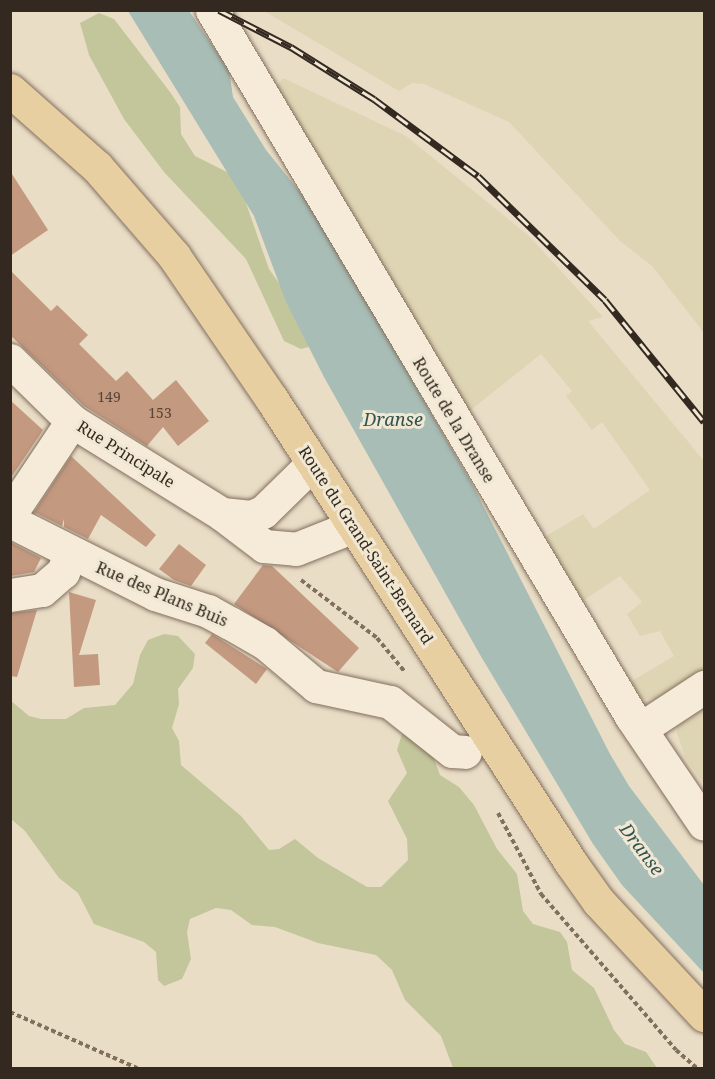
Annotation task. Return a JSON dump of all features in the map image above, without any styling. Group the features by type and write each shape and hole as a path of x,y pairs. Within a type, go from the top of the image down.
{"main road":[{"name":"Route du Grand-Saint-Bernard","path":"10,90 64,134 147,222 225,328 598,901 705,1015"}],"street":[{"name":"Route de la Dranse","path":"212,10 640,729 705,824"},
{"name":"Rue Principale","path":"10,360 72,421 222,514 256,542 285,550 312,545 354,526"},
{"path":"10,514 72,421"},
{"name":"Rue Principale","path":"222,514 251,517 263,512 313,463"},
{"name":"Rue des Plans Buis","path":"10,521 155,594 208,611 230,622 265,643 316,686 390,702 452,751 465,752"},
{"path":"10,595 42,590 63,572 70,553"},
{"path":"640,729 705,687"}],"path":[{"path":"10,1012 137,1068"}],"shaded area":[{"path":"264,11 704,11 704,333 652,266 620,241 509,122 424,84 412,83 399,91"},
{"path":"283,78 406,136 529,236 603,317 588,321 704,461 704,675 661,698 642,699 627,684 674,656 660,631 640,636 627,614 642,602 620,576 578,604 536,542 583,514 594,529 650,490 602,422 592,430 566,396 572,391 541,354 463,416 271,94"},
{"path":"704,699 704,784 685,757 677,733 677,722"}],"green space":[{"path":"99,13 114,19 170,92 180,107 181,134 195,156 231,174 240,186 269,269 291,300 312,346 301,349 284,341 246,259 164,172 124,119 89,55 80,23"},
{"path":"164,634 178,636 195,654 193,668 178,689 179,704 172,728 179,741 181,765 241,816 269,850 279,849 295,839 318,858 367,887 381,887 408,860 407,839 388,801 407,773 397,750 402,734 416,731 427,740 440,775 459,787 474,805 497,849 517,874 523,911 533,924 560,932 567,942 572,970 594,988 614,1030 625,1044 646,1052 657,1068 453,1068 441,1036 405,1000 392,970 376,955 318,943 275,927 252,925 231,910 216,908 190,919 187,932 191,959 182,979 164,986 158,980 156,952 144,942 94,924 78,893 59,878 25,831 11,819 10,700 29,716 41,719 66,719 84,708 115,705 133,684 140,655 148,640"}],"water":[{"name":"Dranse","path":"128,11 189,11 229,70 233,97 266,150 312,207 471,482 610,754 629,786 704,885 704,973 622,885 593,844 479,653 324,377 286,302 254,216"}],"building":[{"path":"10,171 48,230 10,256"},
{"path":"10,270 51,311 57,305 88,335 79,344 116,381 127,371 153,400 176,380 209,421 178,446 163,427 147,446 84,406 10,335"},
{"path":"10,400 43,430 10,479"},
{"path":"71,456 156,535 146,547 101,515 88,539 64,527 64,519 62,526 34,512"},
{"path":"10,542 41,558 34,572 10,576"},
{"path":"179,544 206,565 191,586 174,580 159,569"},
{"path":"263,565 272,566 359,648 338,672 234,604"},
{"path":"69,592 96,600 79,655 98,654 100,685 74,687"},
{"path":"37,610 17,677 10,676 10,613"},
{"path":"212,634 267,669 256,684 205,643"}],"railway":[{"path":"219,10 291,47 374,99 478,176 605,300 704,422"}]}
